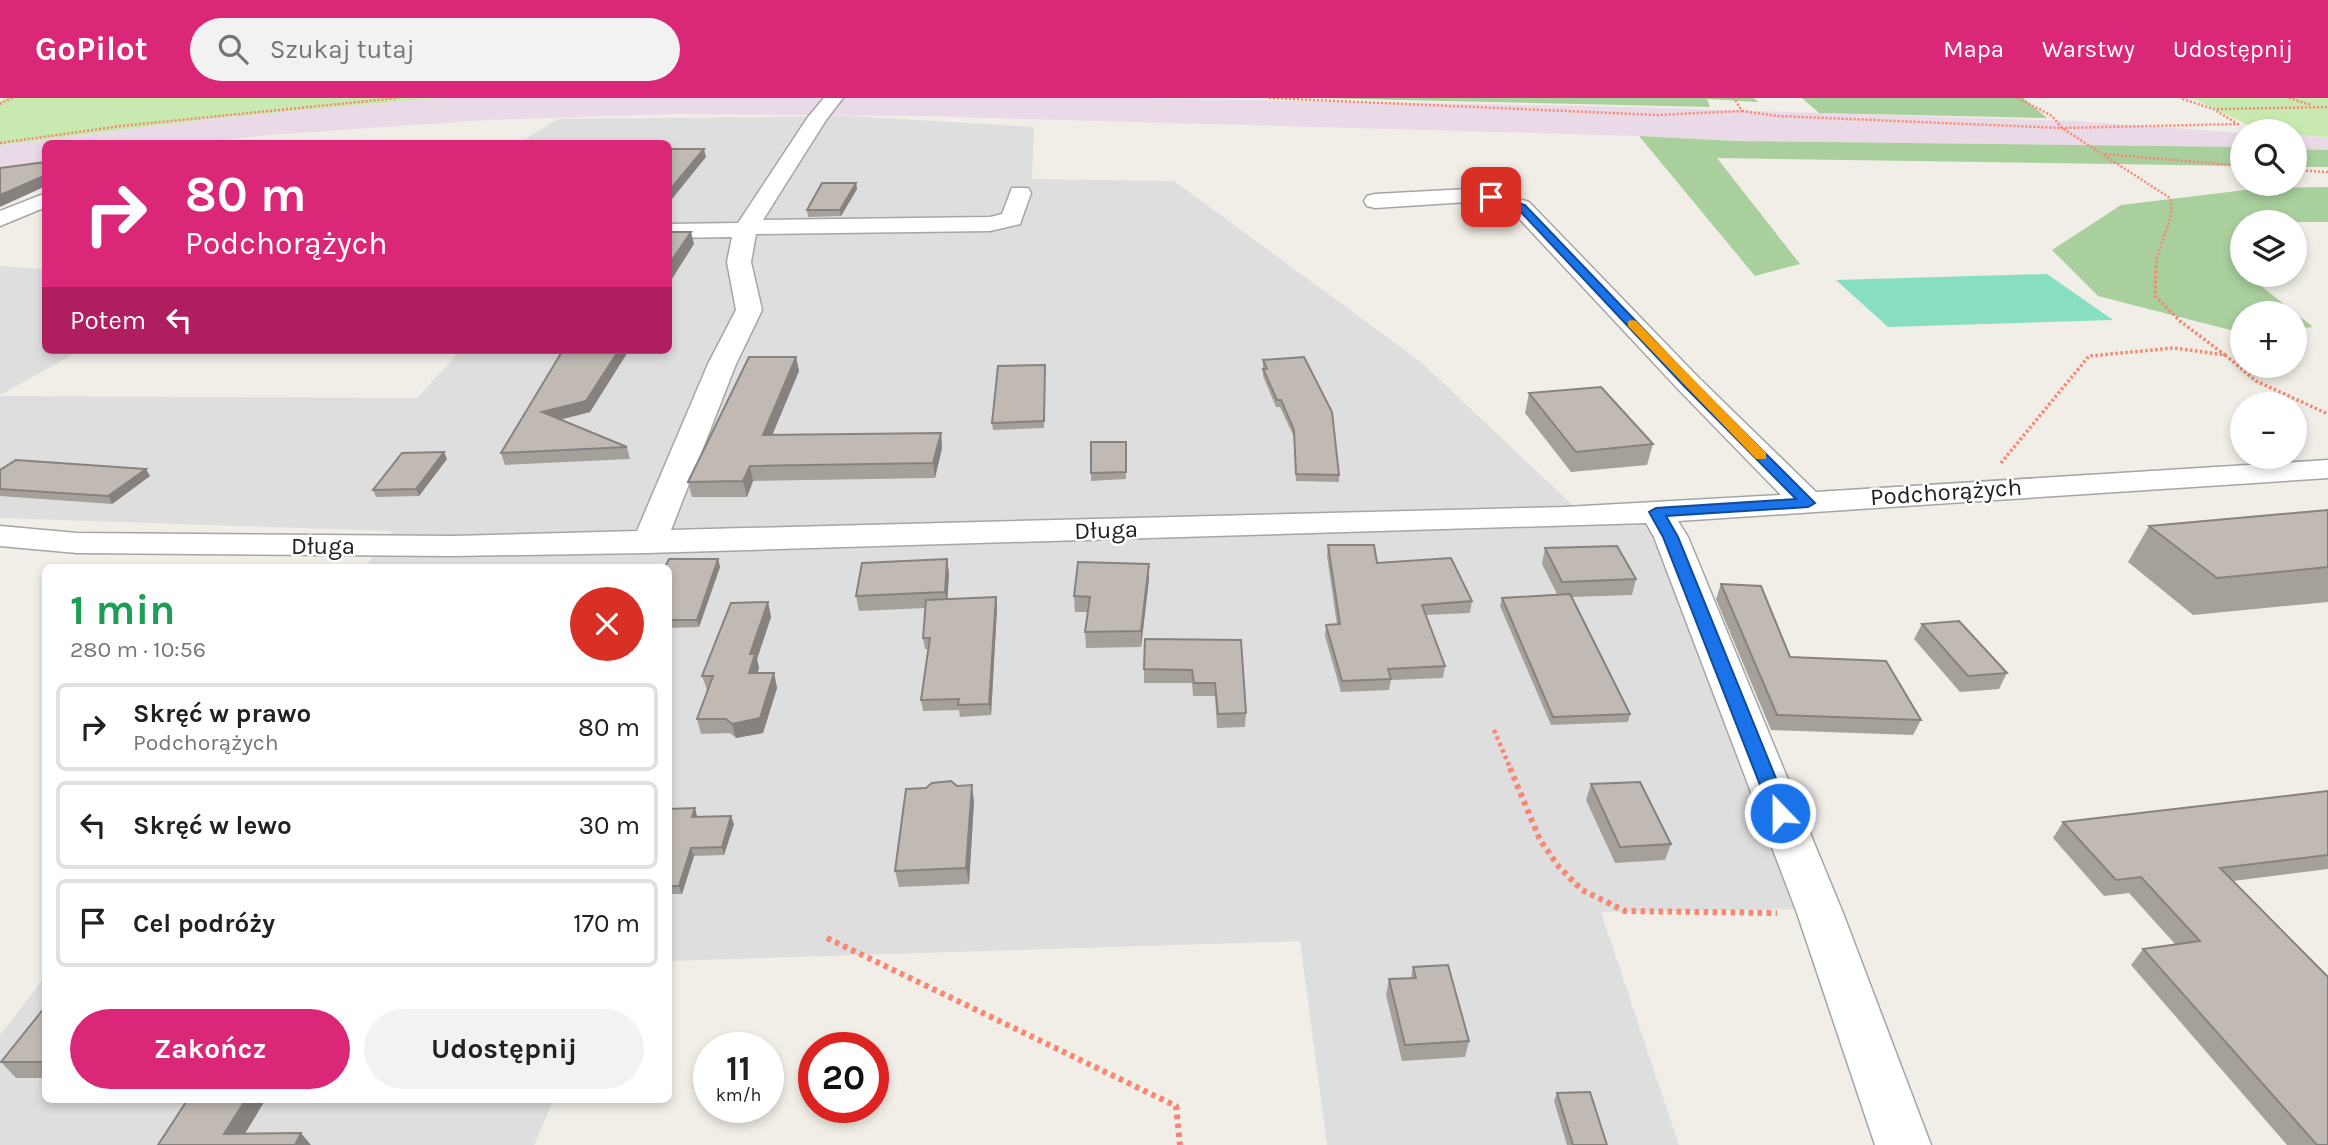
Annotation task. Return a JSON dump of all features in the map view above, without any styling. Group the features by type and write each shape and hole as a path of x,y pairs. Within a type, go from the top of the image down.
{"street":[{"path":"647,542 657,524 722,364 749,310 739,262 746,229 826,108"},
{"path":"672,231 990,224 1012,219 1020,193"},
{"path":"1375,201 1471,195 1491,197 1521,207 1688,383 1808,503"},
{"path":"0,219 42,201"},
{"name":"Podchorążych","path":"1565,517 2328,469"},
{"path":"1656,512 1671,537 1820,914 1903,1145"},
{"name":"Długa","path":"0,536 77,543 530,556 647,542 1565,517"},
{"path":"0,561 77,543"}],"path":[{"path":"0,104 12,98"},
{"path":"0,143 121,126 398,98"},
{"path":"1269,98 1657,115 1742,111 1791,116 2062,128 2238,124 2213,109 2180,98"},
{"path":"1734,98 1742,111"},
{"path":"2018,98 2052,116 2062,128 2170,198 2173,207 2171,220 2158,247 2155,296 2180,321 2256,381 2328,414"},
{"path":"2289,98 2315,107"},
{"path":"2213,109 2328,107"},
{"path":"2104,154 2230,165"},
{"path":"2307,171 2328,172"},
{"path":"1982,489 1994,470 2089,356 2174,348 2225,355"},
{"path":"1494,730 1540,840 1559,867 1583,890 1625,911 1820,914"},
{"path":"827,938 1176,1106 1180,1145"}],"shaded area":[{"path":"437,98 1139,98 1630,107 2074,121 2230,132 2230,147 1734,141 921,116 678,114 486,120 220,140 42,140 42,161 0,167 0,145 216,118"},
{"path":"849,116 1034,127 1032,179 1174,181 1421,362 1582,514 1645,512 1811,909 1601,912 1679,1145 1327,1145 1300,941 672,961 672,564 367,564 392,531 0,518 0,396 417,398 457,354 672,354 672,140 524,140 558,119"},
{"path":"2307,136 2328,137 2328,150 2307,149"},
{"path":"0,266 42,269 42,354 74,354 0,395"},
{"path":"42,981 42,1103 552,1103 534,1145 0,1145 0,1035"}],"green space":[{"path":"6,98 437,98 216,118 0,145 0,101"},
{"path":"1314,98 1754,98 1758,102 1707,99 1710,107"},
{"path":"1802,98 2023,98 2047,118 1819,113"},
{"path":"2192,98 2328,98 2328,137 2307,136 2307,119 2235,119"},
{"path":"1639,136 1734,141 2230,147 2230,166 1717,158 1800,264 1755,276"},
{"path":"2307,149 2328,150 2328,167 2307,167"},
{"path":"2307,187 2328,187 2328,222 2307,222 2307,210 2230,210 2230,287 2262,287 2280,301 2230,301 2230,330 2098,296 2052,250 2121,205 2230,192 2230,196 2307,196"},
{"path":"2047,274 2113,320 1888,327 1836,280"}],"building":[{"path":"672,149 704,149 672,187"},
{"path":"42,163 42,177 0,195 0,168"},
{"path":"822,183 856,183 840,210 807,210"},
{"path":"672,232 691,232 672,260"},
{"path":"561,354 616,354 586,401 542,412 627,447 501,453"},
{"path":"749,357 796,357 763,435 941,433 933,463 750,466 743,481 688,482"},
{"path":"1304,357 1332,412 1339,475 1296,474 1294,430 1263,369 1267,369 1263,360"},
{"path":"1045,365 1044,421 992,423 998,366"},
{"path":"1601,387 1653,444 1576,452 1529,393"},
{"path":"1091,442 1126,442 1126,472 1091,473"},
{"path":"444,452 416,489 373,490 402,453"},
{"path":"16,460 146,469 108,496 0,489 0,470"},
{"path":"2328,510 2328,567 2217,578 2149,526"},
{"path":"1328,545 1374,545 1377,563 1451,558 1472,601 1422,605 1445,666 1388,669 1391,679 1342,681 1326,625 1340,624"},
{"path":"1617,546 1636,579 1562,582 1545,548"},
{"path":"669,559 718,559 697,620 672,620 672,564 666,564"},
{"path":"947,559 945,592 856,596 862,563"},
{"path":"1078,562 1149,564 1141,631 1085,632 1090,597 1074,596"},
{"path":"1721,584 1761,586 1790,657 1886,661 1921,720 1777,715"},
{"path":"1570,594 1630,714 1553,717 1502,598"},
{"path":"996,597 989,704 958,705 959,699 921,700 930,638 923,638 926,600"},
{"path":"768,602 750,654 755,654 749,673 774,673 760,718 732,724 726,719 697,719 713,676 702,676 731,603"},
{"path":"1959,621 2007,673 1968,676 1922,624"},
{"path":"1145,639 1241,640 1246,713 1218,714 1215,683 1194,683 1192,670 1144,669"},
{"path":"951,781 957,786 972,785 966,868 895,871 906,789 926,788 932,783"},
{"path":"1640,782 1671,844 1620,847 1591,784"},
{"path":"2328,791 2328,855 2220,868 2328,977 2328,1145 2317,1145 2143,949 2200,941 2141,877 2116,880 2063,822"},
{"path":"695,808 692,817 731,816 722,847 691,848 679,886 672,886 672,809"},
{"path":"1448,965 1469,1041 1405,1045 1389,979 1416,978 1413,967"},
{"path":"42,1011 42,1062 1,1062"},
{"path":"1590,1092 1607,1145 1573,1145 1557,1093"},
{"path":"185,1103 243,1103 224,1134 301,1133 295,1145 158,1145"}],"slow traffic":[{"path":"1632,324 1761,456"}],"route":[{"path":"1491,197 1521,207 1688,383 1808,503 1656,512 1671,537 1780,813"}]}
